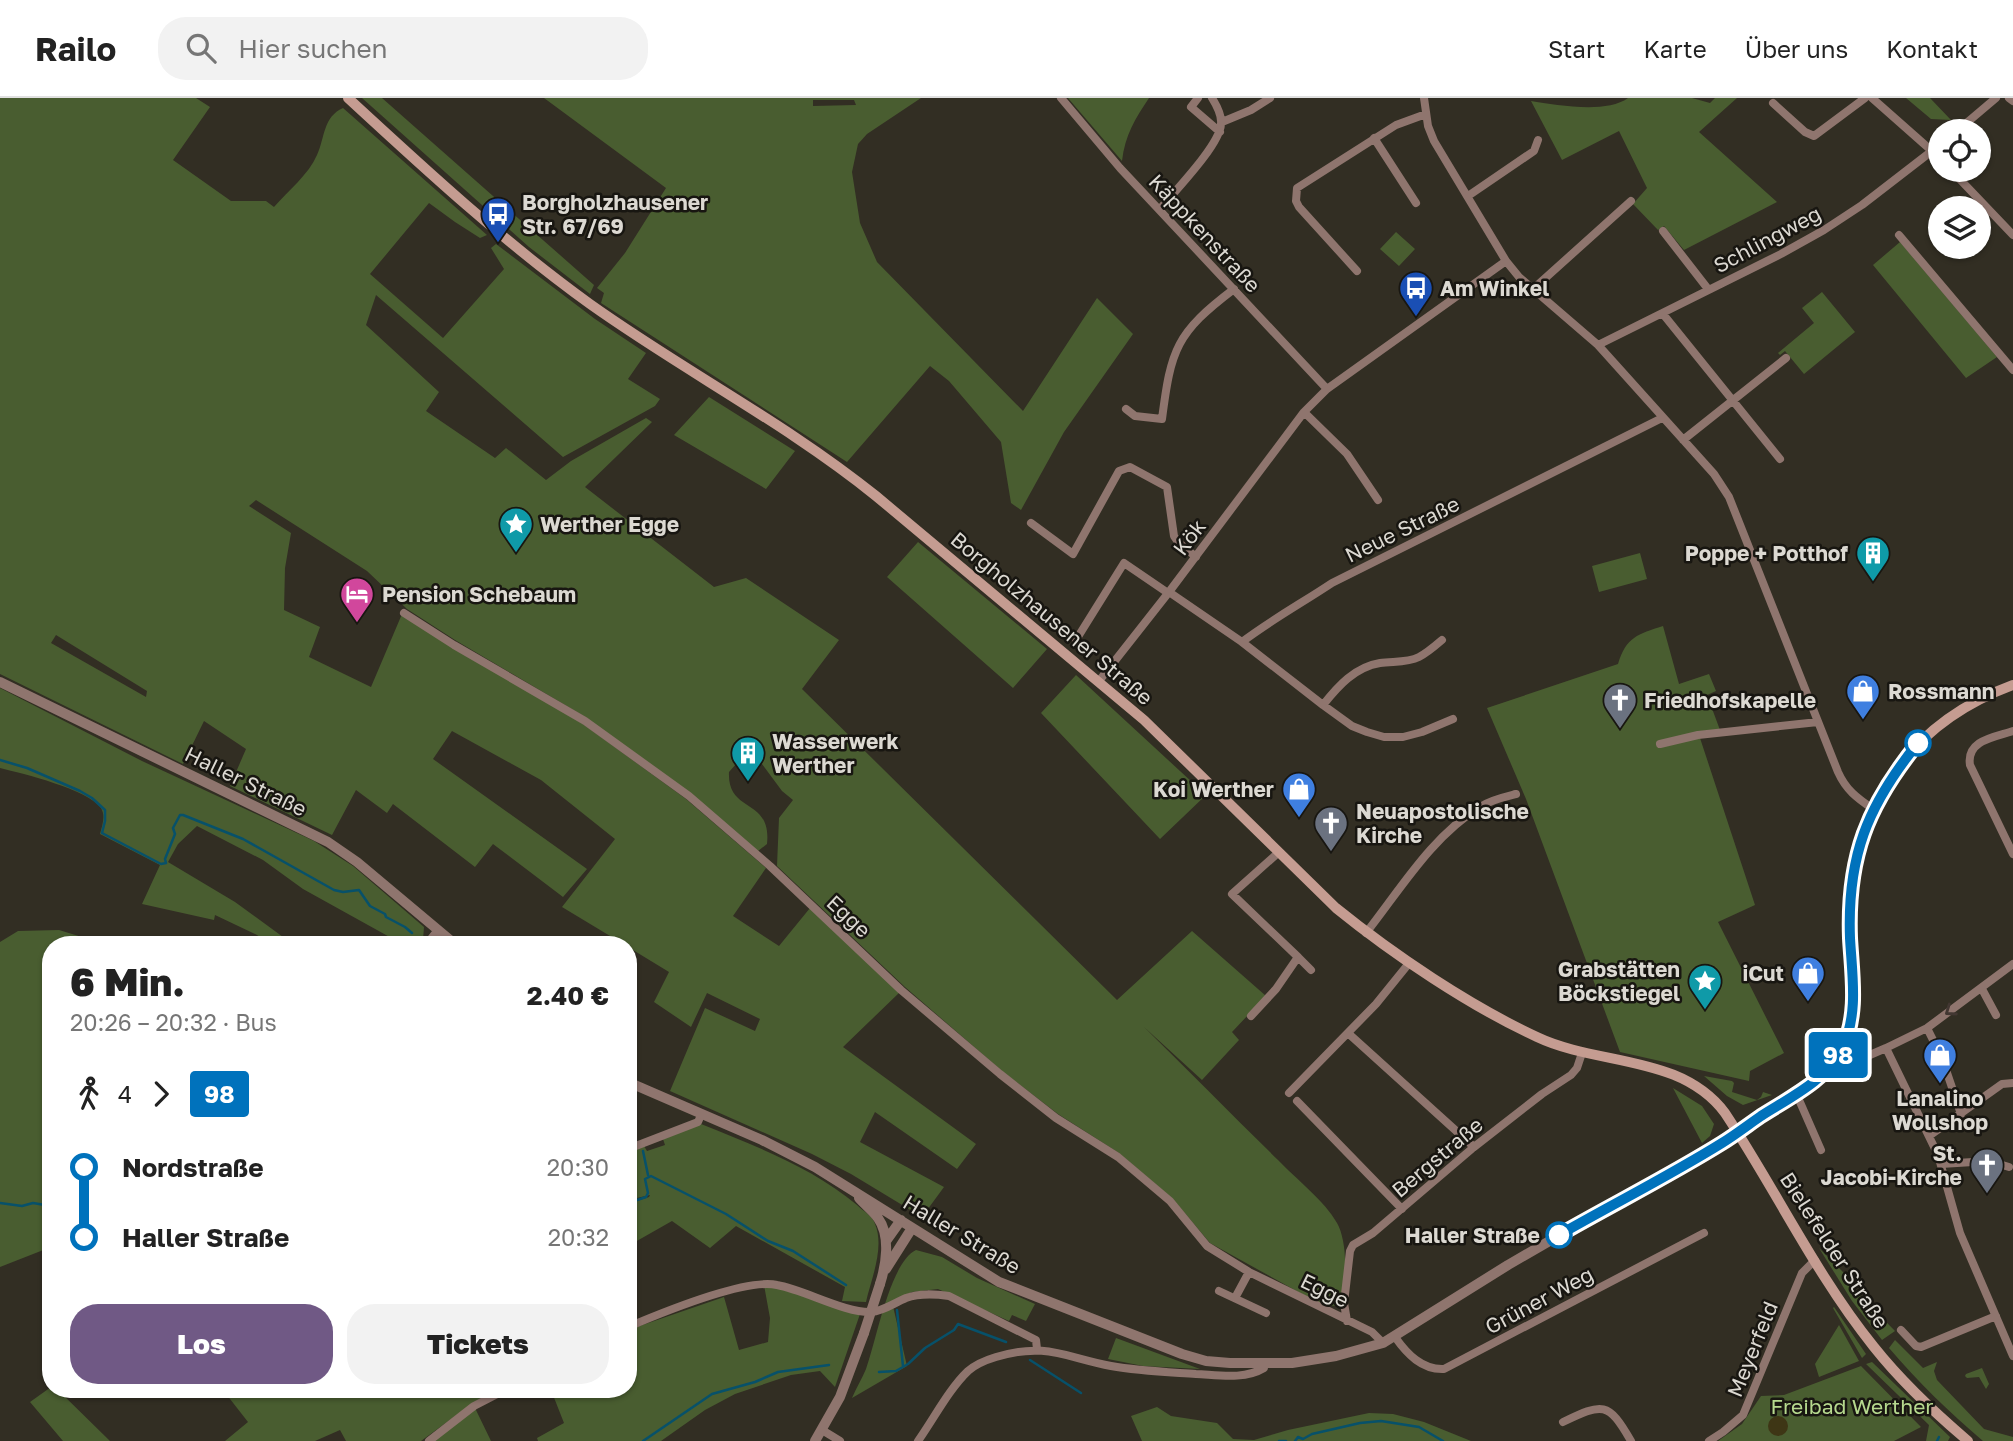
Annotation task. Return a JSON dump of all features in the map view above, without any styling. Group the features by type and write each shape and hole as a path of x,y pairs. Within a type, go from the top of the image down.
{"main road":[{"name":"Borgholzhausener Straße","path":"348,98 499,233 554,277 653,347 834,464 1099,681 1163,738 1336,908 1366,933 1536,1037 1582,1053 1650,1067 1683,1078 1701,1088 1717,1102 1738,1132"},
{"path":"1738,1132 1823,1073 1843,1048 1854,1002 1850,928 1851,884 1860,841 1873,809 1896,771 1925,736 1946,718 1971,703 2013,685"},
{"name":"Bielefelder Straße","path":"1738,1132 1839,1300 1885,1360 1968,1441"}],"street":[{"name":"Käppkenstraße","path":"1061,98 1120,168 1327,389"},
{"path":"1198,98 1191,107 1220,132"},
{"path":"1160,209 1205,155 1220,132 1222,122 1212,98"},
{"path":"1222,122 1251,110 1270,98"},
{"path":"1424,98 1428,126 1434,141 1506,261 1532,290 1598,345 1714,474 1729,496 1844,784 1854,796 1873,809"},
{"path":"1773,103 1805,132 1814,136 1865,98"},
{"path":"1872,98 1928,149"},
{"path":"1971,119 1996,98"},
{"path":"1357,271 1299,207 1295,195 1300,184 1374,138 1396,125 1426,114"},
{"path":"1374,138 1416,203"},
{"path":"1468,196 1534,151 1538,140"},
{"name":"Schlingweg","path":"1598,345 1824,230 1928,154"},
{"path":"1962,182 2013,235"},
{"path":"1532,290 1631,201"},
{"path":"1663,231 1708,289"},
{"path":"1899,235 2013,370"},
{"name":"Kök","path":"1099,681 1169,593 1304,412 1327,389 1506,261"},
{"path":"1126,409 1135,416 1162,419 1172,358 1182,337 1205,311 1234,289"},
{"path":"1663,314 1780,459"},
{"path":"1683,440 1786,358"},
{"path":"1304,412 1347,454 1378,500"},
{"name":"Neue Straße","path":"1242,642 1271,620 1332,583 1662,418"},
{"path":"1031,523 1073,554 1119,471 1130,467 1167,487 1174,536 1196,557"},
{"path":"1076,640 1124,563 1242,642 1352,726 1384,737 1402,737 1422,733 1453,719"},
{"name":"Egge","path":"404,613 584,721 689,796 770,866 901,990 1000,1074 1056,1118 1118,1157 1170,1201 1207,1246 1249,1272 1377,1335 1383,1343"},
{"path":"1323,705 1344,680 1357,672 1376,664 1411,660 1442,640"},
{"name":"Haller Straße","path":"0,682 328,842 357,862 445,936"},
{"path":"1660,744 1698,735 1818,722"},
{"path":"2013,731 1974,746 1969,758 2013,854"},
{"path":"1366,933 1434,847 1462,820 1482,805 1516,794"},
{"path":"1279,852 1232,894 1311,970"},
{"path":"433,936 438,930"},
{"path":"1251,1016 1276,989 1298,957"},
{"path":"1289,1093 1349,1034 1410,962"},
{"path":"1843,1048 1863,1058 1927,1028 2013,964"},
{"path":"1982,989 1996,1015"},
{"path":"1927,1028 1942,1058 1961,1114"},
{"path":"1349,1034 1474,1147"},
{"path":"1886,1048 1941,1164 1960,1233 2013,1356"},
{"name":"Bergstraße","path":"1348,1321 1344,1303 1351,1248 1373,1234 1474,1147 1571,1075 1577,1068 1582,1053"},
{"path":"1928,1136 2002,1084 2013,1083"},
{"name":"Haller Straße","path":"637,1086 762,1140 849,1187 999,1282 1206,1361 1264,1364 1306,1362 1383,1343 1508,1265 1738,1132"},
{"path":"1796,1093 1821,1150"},
{"path":"1297,1101 1402,1209"},
{"path":"637,1146 698,1122 701,1115"},
{"path":"1941,1164 1989,1161 2012,1167"},
{"path":"849,1187 878,1217 883,1227 886,1241 884,1273"},
{"path":"886,1241 901,1220"},
{"path":"815,1441 840,1397 884,1273 912,1228"},
{"name":"Grüner Weg","path":"1395,1336 1413,1359 1432,1368 1444,1368 1704,1233"},
{"name":"Meyerfeld","path":"1709,1441 1723,1433 1743,1415 1802,1273 1815,1261"},
{"path":"1235,1298 1249,1272"},
{"path":"637,1324 741,1286 766,1283 795,1289 854,1310 869,1312 882,1310 916,1296 949,1296 1036,1340 1037,1349"},
{"path":"1219,1291 1266,1314"},
{"path":"1329,1312 1344,1303"},
{"path":"1900,1330 1916,1346 1921,1347 1996,1316"},
{"path":"918,1441 968,1371 987,1360 1037,1349 1142,1371 1240,1375 1261,1370 1264,1364"},
{"path":"429,1441 474,1406 490,1398"},
{"path":"1563,1422 1590,1409 1604,1409 1616,1416 1631,1441"},
{"path":"822,1430 840,1441"}],"green space":[{"path":"0,98 196,98 210,107 173,160 231,201 266,201 274,207 309,169 317,155 328,122 343,108 487,235 480,238 429,203 370,274 443,338 504,269 491,248 496,244 595,319 646,353 628,379 660,399 655,406 563,457 376,295 366,325 439,392 426,411 495,458 506,448 546,480 571,461 646,418 652,422 585,487 714,587 746,578 839,640 802,689 1117,1000 1192,931 1266,996 1232,1032 1239,1040 1202,1080 1144,1027 1318,1198 1332,1215 1341,1231 1345,1253 1340,1298 1336,1306 1322,1305 1210,1243 1173,1199 1119,1153 1058,1114 1002,1071 905,987 777,866 779,818 793,800 782,791 762,764 737,763 729,772 730,785 735,794 757,812 767,829 767,844 758,851 587,718 407,609 367,571 256,500 249,506 291,533 285,568 284,610 320,627 309,657 371,687 402,614 583,724 686,799 766,868 733,916 779,946 810,908 900,992 843,1047 976,1144 957,1169 875,1112 860,1142 944,1187 922,1217 812,1154 670,1091 705,1008 755,1031 760,1019 707,993 691,1027 654,1002 669,972 637,952 637,936 610,936 562,907 615,839 541,780 452,731 433,759 587,869 563,897 493,844 475,867 393,804 387,813 356,790 332,835 230,786 246,749 204,721 183,764 0,674","holes":["56,635 147,691 146,697 51,643"]},
{"path":"362,98 382,98 594,285 590,294 529,247"},
{"path":"544,98 921,98 867,134 858,144 852,172 860,223 877,262 1023,411 1097,298 1133,334 1064,432 1021,510 1011,503 1001,442 949,381 930,366 847,462 601,303 604,293 597,288 625,253 666,188","holes":["813,100 854,100 856,105 813,106"]},
{"path":"1068,98 1149,98 1131,128 1122,161"},
{"path":"1628,98 1692,98 1710,103 1715,98 1737,98 1699,132 1777,202 1684,250 1664,226 1658,230 1633,204 1647,188 1619,131 1562,160 1531,101 1594,107 1619,103"},
{"path":"1906,98 1930,98 1950,119 1931,119"},
{"path":"1396,232 1415,249 1399,266 1380,249"},
{"path":"1900,242 1997,357 1966,378 1873,265"},
{"path":"1822,292 1855,332 1804,374 1785,351 1780,355 1778,353 1814,323 1802,308"},
{"path":"709,397 795,451 766,489 674,435"},
{"path":"918,542 1047,649 1013,688 887,577"},
{"path":"1640,553 1647,579 1599,592 1592,566"},
{"path":"1663,626 1679,684 1709,674 1716,691 1707,695 1720,730 1700,738 1755,905 1718,922 1784,1053 1750,1071 1749,1081 1620,1052 1526,799 1487,708 1618,664 1629,642"},
{"path":"1076,675 1206,795 1160,839 1041,713"},
{"path":"0,688 142,761 314,841 353,866 424,927 423,936 388,936 303,889 263,860 197,826 178,844 168,862 235,902 282,936 258,936 215,915 214,920 142,904 160,865 100,834 102,811 94,801 39,778 0,768"},
{"path":"59,930 79,936 42,936 42,1251 0,1267 0,942 18,931"},
{"path":"1704,1076 1732,1081 1732,1092 1757,1100 1763,1092 1772,1095 1743,1105 1727,1096"},
{"path":"1673,1088 1702,1106 1714,1124 1710,1136 1702,1143"},
{"path":"701,1124 802,1168 840,1192 870,1216 878,1233 879,1243 866,1302 842,1301 845,1287 736,1226 710,1248 672,1221 637,1241 637,1201 650,1195 637,1198 637,1149 644,1146 647,1151 665,1145 663,1139"},
{"path":"1819,1248 1895,1331 1882,1340 1852,1301"},
{"path":"916,1250 942,1257 977,1278 1035,1304 1026,1321 1012,1315 1009,1321 938,1289 912,1292 892,1302 907,1366 852,1398 866,1369 891,1286 907,1257"},
{"path":"764,1285 860,1314 835,1387 820,1371 791,1375 735,1394 705,1410 661,1441 538,1441 537,1438 564,1423 554,1398 637,1398 637,1327 724,1297 739,1350 768,1342 770,1318"},
{"path":"1833,1308 1866,1354 1862,1358"},
{"path":"1839,1325 1859,1361 1819,1377 1815,1364"},
{"path":"1116,1338 1200,1369 1143,1366 1108,1359"},
{"path":"1895,1340 1923,1368 1937,1362 1934,1371 1937,1380 1984,1429 2013,1437 2013,1441 1983,1441 1934,1396 1889,1348"},
{"path":"1872,1362 1950,1437 1948,1441 1926,1441 1929,1425 1866,1364"},
{"name":"Freibad Werther","path":"1861,1366 1921,1427 1894,1441 1718,1441 1742,1424 1761,1396 1784,1395"},
{"path":"1982,1368 1989,1384 1986,1389 1979,1377 1965,1376"},
{"path":"42,1393 42,1398 66,1398 110,1441 63,1441 30,1402"},
{"path":"229,1398 483,1398 421,1441 346,1441 340,1430 315,1441 225,1441 248,1422"},
{"path":"1157,1407 1171,1416 1217,1423 1233,1439 1254,1440 1369,1413 1393,1414 1424,1422 1471,1441 1142,1441 1131,1416"},
{"path":"475,1408 491,1441 433,1441"}],"sand":[{"path":"1778,1416 1785,1419 1788,1426 1785,1433 1778,1436 1771,1433 1768,1426 1771,1419"}],"waterway":[{"path":"0,760 27,768 92,798 105,810 102,833 161,864 166,863 165,859 175,834 173,828 180,815 183,815 243,839 334,890 359,890 370,906 412,933"},
{"path":"643,1151 648,1175"},
{"path":"637,1200 646,1197 648,1193 645,1179 651,1176 726,1214 768,1241 793,1251 846,1285"},
{"path":"0,1203 22,1206 33,1203 42,1204"},
{"path":"897,1310 903,1366"},
{"path":"879,1372 896,1371 908,1364 925,1348 954,1330 958,1324 1006,1342"},
{"path":"1030,1360 1081,1393"},
{"path":"643,1441 712,1394 755,1382 778,1372 829,1365"},
{"path":"1295,1441 1298,1437 1303,1439 1312,1434 1381,1421 1419,1427 1443,1441"},
{"path":"1937,1441 1939,1437"},
{"path":"1279,1441 1286,1441"}],"bus line":[{"name":"98","path":"1559,1235 1721,1143 1808,1085 1835,1060 1843,1048 1854,1002 1850,918 1851,884 1856,856 1873,809 1918,743"}],"place":[{"name":"Borgholzhausener Str. 67/69","path":"498,244"},
{"name":"Am Winkel","path":"1416,318"},
{"name":"Werther Egge","path":"516,554"},
{"name":"Poppe + Potthof","path":"1873,583"},
{"name":"Pension Schebaum","path":"357,624"},
{"name":"Rossmann","path":"1863,721"},
{"name":"Friedhofskapelle","path":"1620,730"},
{"name":"Wasserwerk Werther","path":"748,783"},
{"name":"Koi Werther","path":"1299,819"},
{"name":"Neuapostolische Kirche","path":"1331,853"},
{"name":"iCut","path":"1808,1003"},
{"name":"Grabstätten Böckstiegel","path":"1705,1011"},
{"name":"Lanalino Wollshop","path":"1940,1085"},
{"name":"St. Jacobi-Kirche","path":"1987,1195"},
{"name":"Haller Straße","path":"1559,1235"}]}
